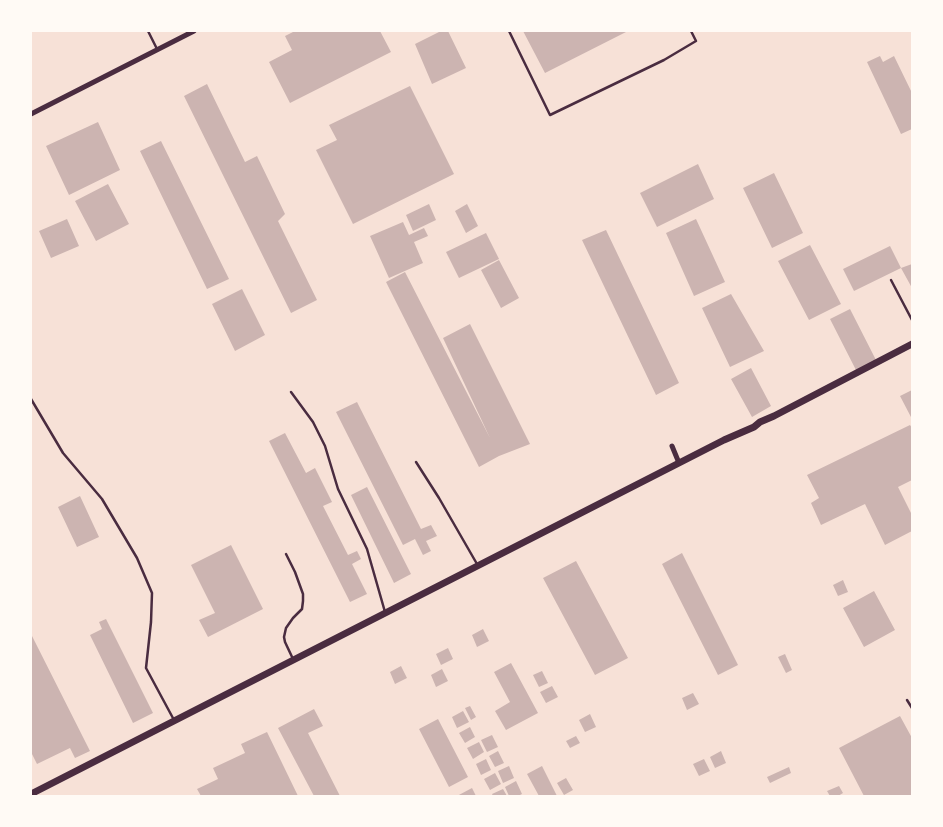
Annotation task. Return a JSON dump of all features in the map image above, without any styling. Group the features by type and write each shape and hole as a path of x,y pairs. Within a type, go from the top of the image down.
{"street":[{"path":"31,114 194,31"},
{"path":"31,794 724,440 754,427 760,422 912,344"},
{"path":"672,446 679,463"}],"lane":[{"path":"148,31 157,49"},
{"path":"509,31 550,115 664,60 688,46 696,41 691,31"},
{"path":"891,280 912,320"},
{"path":"291,392 313,422 325,446 338,489 367,549 385,613"},
{"path":"31,399 62,453 102,499 137,558 152,593 152,622 146,668 174,721"},
{"path":"416,462 478,566"},
{"path":"286,554 296,572 303,594 302,609 286,628 284,637 294,660"},
{"path":"907,700 912,708"}],"building":[{"path":"295,31 380,31 391,52 290,103 269,62 292,50 285,36"},
{"path":"441,31 448,31 466,68 432,84 415,44"},
{"path":"523,31 628,31 545,73"},
{"path":"880,56 883,62 894,56 912,93 912,129 901,134 867,62"},
{"path":"207,84 245,162 257,156 285,214 278,221 317,300 291,313 184,96"},
{"path":"410,86 454,174 353,224 316,150 337,140 329,125"},
{"path":"98,122 120,170 69,195 46,146"},
{"path":"161,141 229,279 207,289 140,151"},
{"path":"698,164 714,199 657,227 640,193"},
{"path":"774,173 803,233 772,248 743,188"},
{"path":"108,184 129,224 96,241 75,201"},
{"path":"429,204 436,220 413,231 406,215"},
{"path":"467,204 478,226 466,233 455,211"},
{"path":"67,219 79,246 51,258 39,231"},
{"path":"696,219 725,282 694,296 666,233"},
{"path":"403,222 409,235 424,228 428,236 414,242 423,263 389,278 370,236"},
{"path":"606,230 679,383 656,395 582,240"},
{"path":"486,233 499,259 459,278 446,252"},
{"path":"810,245 841,304 809,320 778,261"},
{"path":"890,246 901,268 854,291 843,269"},
{"path":"499,260 519,298 501,308 481,270"},
{"path":"912,264 912,288 901,268"},
{"path":"405,272 490,438 443,338 470,324 530,444 499,456 479,467 386,282"},
{"path":"242,289 265,335 235,351 212,304"},
{"path":"731,294 764,351 730,367 702,308"},
{"path":"850,309 877,362 857,372 830,319"},
{"path":"751,368 771,406 752,417 731,379"},
{"path":"912,390 912,419 900,396"},
{"path":"357,402 421,529 431,525 437,536 426,541 431,551 423,555 415,539 403,545 336,412"},
{"path":"910,425 912,428 912,480 898,487 912,515 912,531 885,545 865,504 821,525 811,503 819,498 807,475"},
{"path":"285,433 306,473 315,468 332,502 323,506 348,555 357,551 361,559 352,564 367,594 350,602 269,441"},
{"path":"367,487 411,574 394,583 351,495"},
{"path":"80,496 99,537 77,547 58,507"},
{"path":"231,545 263,609 208,637 199,620 215,613 191,565"},
{"path":"682,553 738,665 718,675 662,564"},
{"path":"576,561 628,658 595,675 543,578"},
{"path":"843,580 848,592 838,596 833,585"},
{"path":"874,591 895,630 864,647 843,608"},
{"path":"106,619 153,713 133,723 90,635 102,629 99,622"},
{"path":"483,629 489,641 477,647 472,635"},
{"path":"31,634 90,751 75,758 70,748 37,764 31,752"},
{"path":"448,648 453,659 441,665 436,654"},
{"path":"785,654 792,670 786,673 778,657"},
{"path":"511,663 538,713 506,730 495,711 510,702 494,672"},
{"path":"401,666 407,678 395,684 390,672"},
{"path":"442,669 448,681 436,687 431,675"},
{"path":"542,671 548,683 539,687 533,675"},
{"path":"552,686 558,697 546,703 540,692"},
{"path":"693,693 699,704 687,710 682,698"},
{"path":"470,706 476,717 471,720 465,708"},
{"path":"314,709 323,726 308,733 340,796 314,796 278,728"},
{"path":"463,711 469,722 457,728 452,717"},
{"path":"590,714 596,727 585,732 579,720"},
{"path":"900,716 912,738 912,796 864,796 839,748"},
{"path":"438,719 468,777 449,787 419,729"},
{"path":"470,727 475,737 465,743 459,733"},
{"path":"267,732 298,796 201,796 197,789 218,779 213,768 245,753 241,744"},
{"path":"492,735 498,747 487,752 481,740"},
{"path":"576,736 580,743 570,748 566,741"},
{"path":"479,742 484,752 473,759 467,748"},
{"path":"498,751 504,763 495,767 489,756"},
{"path":"721,751 726,763 715,768 710,757"},
{"path":"486,759 491,770 481,775 476,764"},
{"path":"704,759 710,771 699,776 693,764"},
{"path":"509,766 514,778 503,783 498,771"},
{"path":"542,766 557,796 539,796 527,774"},
{"path":"789,767 791,773 770,783 767,777"},
{"path":"495,773 501,784 490,790 484,779"},
{"path":"566,778 573,790 564,795 557,783"},
{"path":"516,781 522,794 509,796 505,787"},
{"path":"839,786 843,793 838,796 830,796 827,791"},
{"path":"472,788 476,796 457,796"},
{"path":"503,789 507,796 493,796 492,794"}]}
